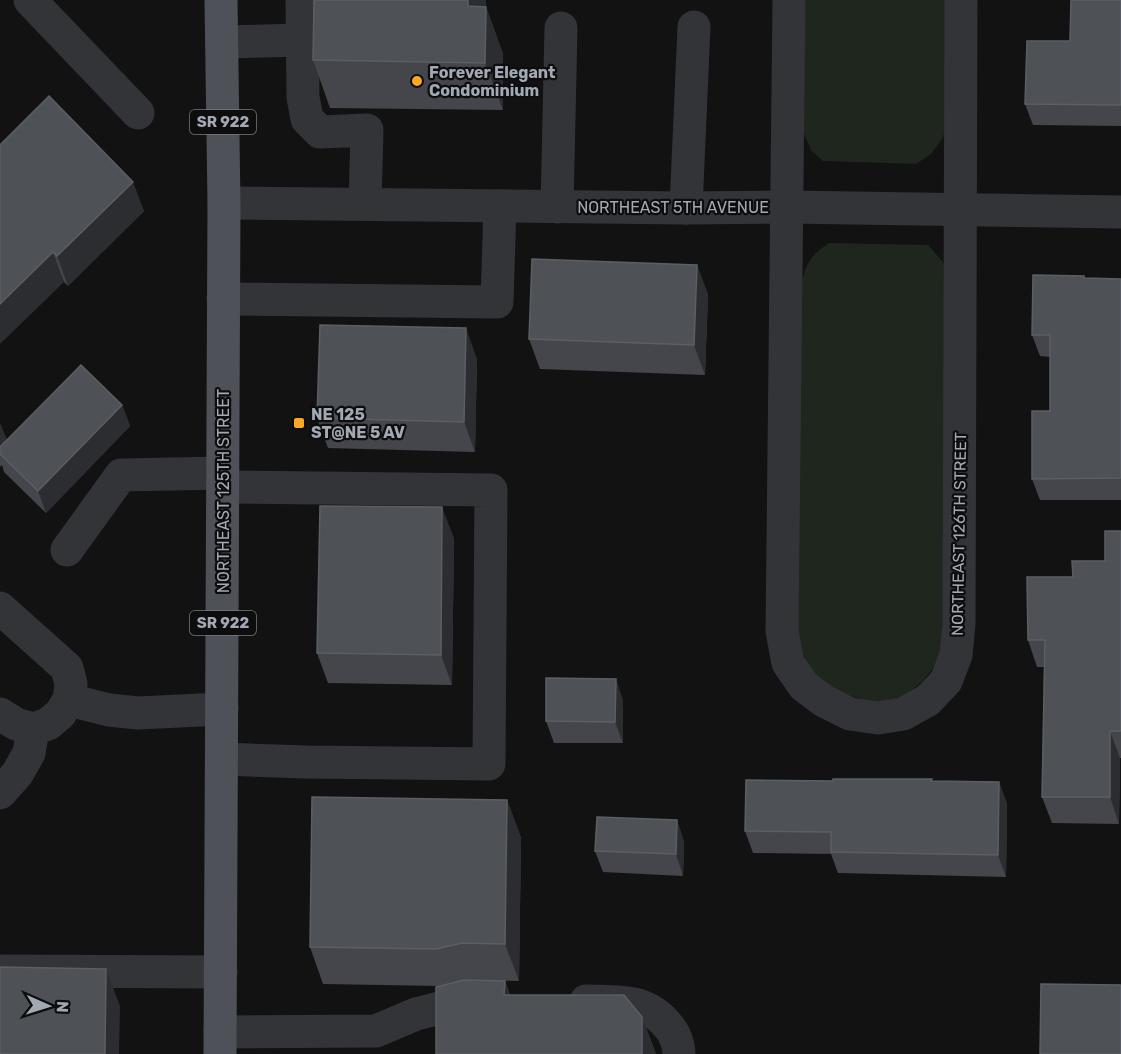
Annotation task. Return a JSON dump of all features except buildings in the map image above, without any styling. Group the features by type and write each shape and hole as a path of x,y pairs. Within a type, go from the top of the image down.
{"main road":[{"name":"NORTHEAST 125TH STREET","path":"220,1043 224,299 221,0"}],"street":[{"path":"30,0 138,113"},
{"path":"302,0 303,97 307,119 320,132 367,130 365,204"},
{"name":"NORTHEAST 126TH STREET","path":"789,0 782,631 788,663 804,686 824,701 850,714 878,718 903,714 928,700 946,681 956,655 959,624 961,0"},
{"path":"686,208 694,27"},
{"path":"557,207 561,28"},
{"path":"222,42 303,39"},
{"name":"NORTHEAST 5TH AVENUE","path":"224,202 557,207 960,208 1121,212"},
{"path":"224,299 497,302 500,206"},
{"path":"67,550 121,475 491,490 489,764 222,759"},
{"path":"0,608 67,668 71,684 69,700 60,714 48,724 33,729 16,724 0,714"},
{"path":"69,700 109,710 138,713 222,709"},
{"path":"0,793 17,774 29,753 33,729"},
{"path":"0,971 221,972"},
{"path":"220,1043 376,1031 416,1014 476,999 509,1000"},
{"path":"553,1001 620,1002 641,1005 659,1015 672,1030 679,1054"}],"shaded area":[{"path":"800,0 947,0 947,118 943,138 931,154 916,164 823,161 811,150 804,134"},
{"path":"829,243 928,245 943,262 946,275 942,644 934,666 923,681 908,693 882,702 866,701 846,694 819,678 804,657 796,626 800,292 808,263"}],"place":[{"name":"Forever Elegant Condominium","path":"417,81"},
{"name":"NE 125 ST@NE 5 AV","path":"299,423"}]}
